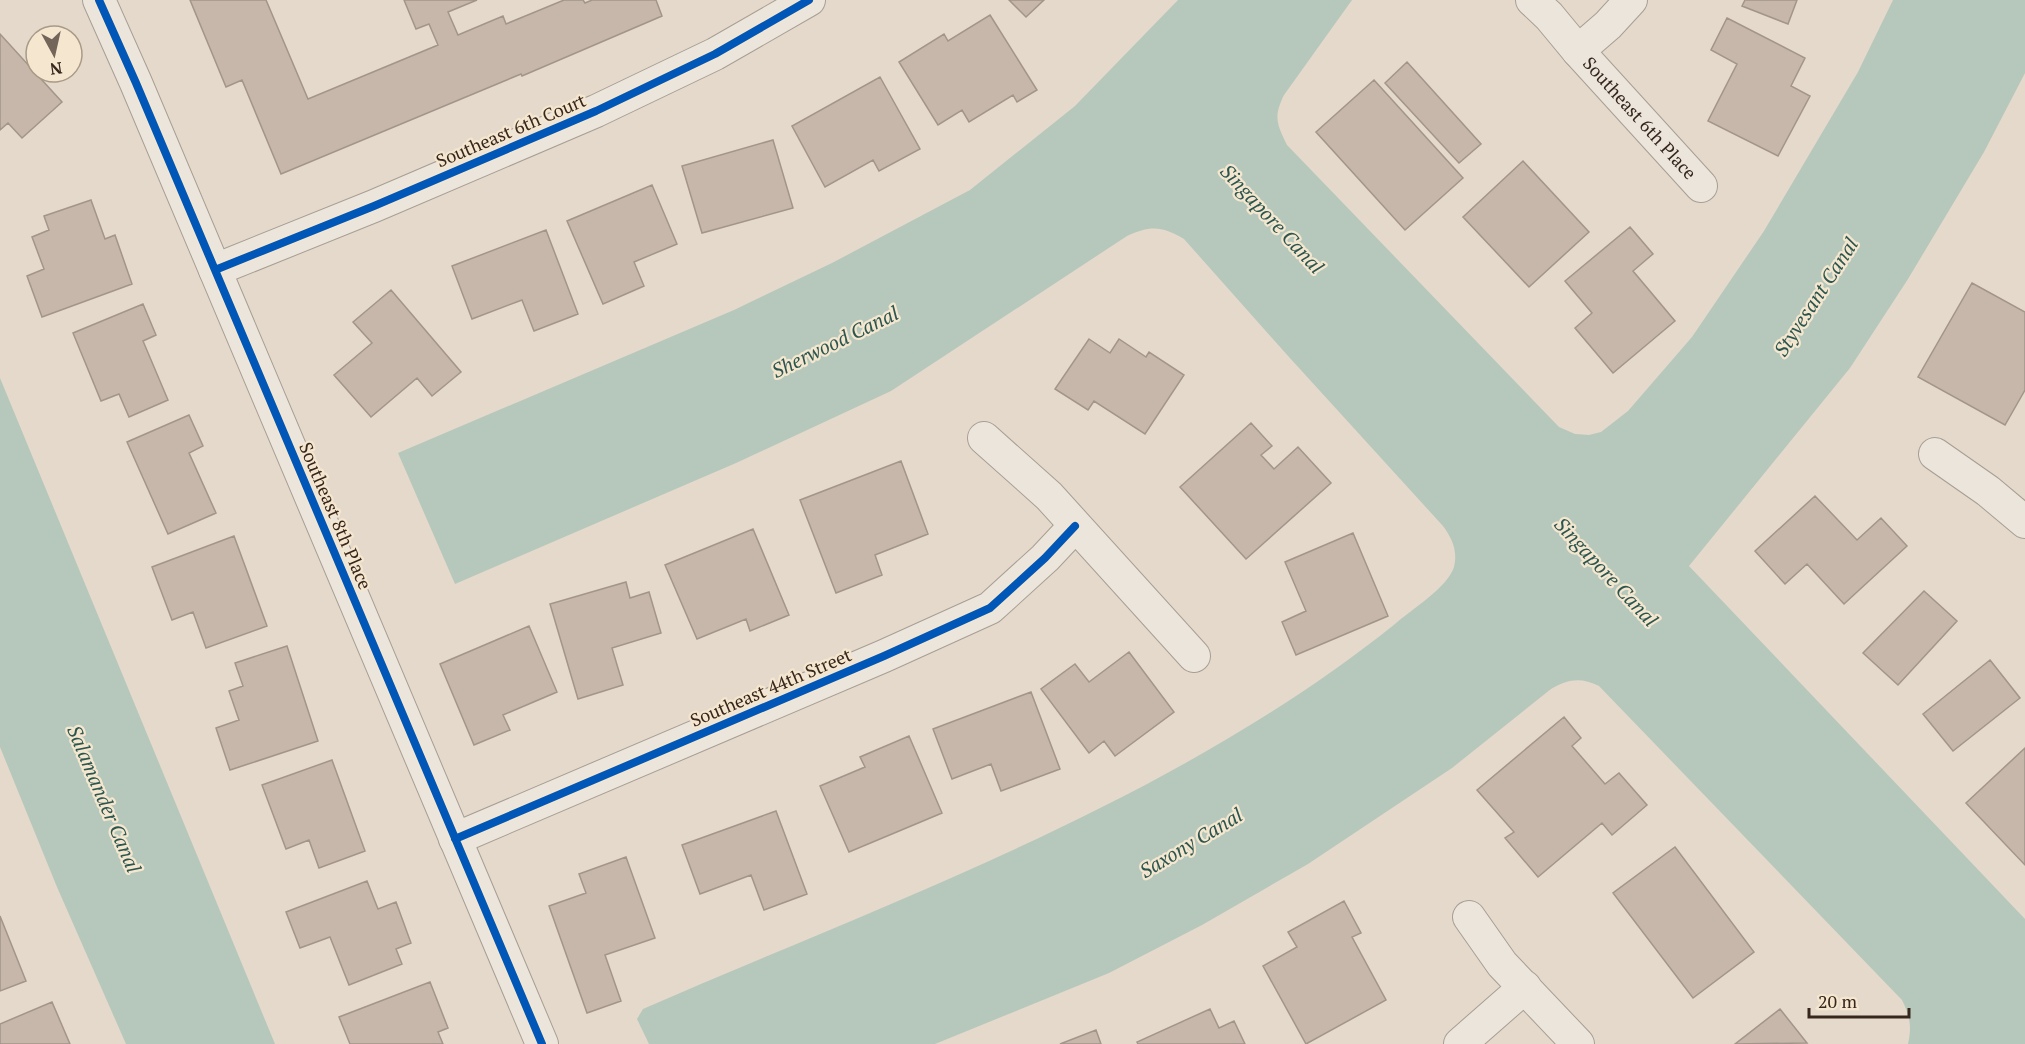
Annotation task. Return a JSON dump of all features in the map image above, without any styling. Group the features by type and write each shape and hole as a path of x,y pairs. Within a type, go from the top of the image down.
{"street":[{"name":"Southeast 8th Place","path":"99,0 542,1044"},
{"name":"Southeast 6th Court","path":"215,270 374,206 596,111 715,54 809,0"},
{"name":"Southeast 6th Place","path":"1532,0 1549,16 1701,186"},
{"name":"Southeast 6th Place","path":"1578,51 1608,25 1631,0"},
{"path":"984,438 1049,496 1194,656"},
{"path":"1935,454 1988,491 2024,520"},
{"name":"Southeast 44th Street","path":"456,839 990,608 1045,558 1075,526"},
{"path":"1469,917 1502,964 1578,1044"},
{"path":"1460,1044 1525,987"}],"water":[{"path":"1178,0 1352,0 1284,95 1277,115 1287,145 1559,427 1575,434 1589,435 1601,432 1628,411 1692,337 1764,231 1858,72 1893,0 2025,0 2025,73 1984,152 1908,279 1850,368 1689,566 2025,919 2025,1044 1908,1044 1910,1022 1902,1000 1599,686 1580,680 1569,681 1551,689 1452,768 1308,864 1202,925 1109,973 935,1044 649,1044 637,1019 643,1009 936,885 1128,794 1220,743 1310,687 1419,605 1450,575 1454,567 1455,550 1443,526 1184,239 1156,228 1127,236 891,391 736,463 455,584 398,453 734,310 832,263 970,190 1075,106"},
{"name":"Salamander Canal","path":"0,378 275,1044 126,1044 57,887 0,747"}],"building":[{"path":"190,0 266,0 308,99 438,45 429,24 416,29 404,0 477,0 448,12 458,35 503,16 506,24 564,0 583,0 585,3 592,0 656,0 662,16 281,174 242,80 226,87"},
{"path":"1009,0 1044,0 1026,17"},
{"path":"1745,0 1797,0 1788,24 1742,6"},
{"path":"990,15 1037,90 1017,102 1013,95 969,122 962,110 938,125 899,62 944,34 948,41"},
{"path":"1727,18 1805,58 1791,86 1810,96 1778,156 1708,121 1737,64 1711,50"},
{"path":"0,34 24,60 24,84 46,84 62,102 22,138 8,123 0,130"},
{"path":"1407,62 1481,144 1459,163 1385,83"},
{"path":"880,77 920,149 879,171 873,160 825,187 792,126"},
{"path":"1374,80 1463,178 1405,230 1316,132"},
{"path":"773,140 793,208 702,233 682,166"},
{"path":"1523,161 1589,232 1529,287 1463,217"},
{"path":"652,185 677,244 634,262 644,286 603,304 567,221"},
{"path":"91,200 105,239 115,235 132,284 42,317 27,276 44,269 32,237 49,230 44,216"},
{"path":"1630,227 1653,254 1633,271 1675,321 1613,373 1575,328 1592,313 1565,281"},
{"path":"546,230 578,314 534,331 522,300 472,319 452,266"},
{"path":"1972,283 2025,312 2025,390 2005,425 1918,377"},
{"path":"391,290 461,372 432,396 417,378 371,417 334,375 372,343 353,322"},
{"path":"143,304 156,335 143,341 168,400 129,417 119,394 101,401 73,333"},
{"path":"1089,339 1110,353 1119,339 1146,357 1149,352 1184,375 1145,434 1094,401 1088,410 1055,389"},
{"path":"189,415 203,446 189,453 216,513 168,534 127,442"},
{"path":"1251,423 1272,446 1261,455 1274,469 1298,447 1331,483 1246,559 1180,487"},
{"path":"901,461 928,534 875,555 882,575 836,593 800,500"},
{"path":"1815,496 1857,540 1881,518 1907,546 1844,604 1807,564 1785,584 1755,551"},
{"path":"753,529 789,615 750,631 746,619 697,639 665,565"},
{"path":"1353,533 1388,616 1296,655 1282,622 1306,611 1285,562"},
{"path":"234,536 267,626 206,648 193,612 172,620 152,567"},
{"path":"626,582 630,598 649,592 661,633 612,648 623,685 578,699 550,604"},
{"path":"1924,591 1957,621 1898,685 1863,653"},
{"path":"529,626 557,692 503,715 510,730 474,745 440,664"},
{"path":"287,646 318,741 230,770 216,728 239,720 229,691 243,686 235,663"},
{"path":"1129,652 1174,712 1115,756 1104,741 1089,753 1041,689 1075,664 1089,682"},
{"path":"1990,660 2020,698 1953,751 1923,714"},
{"path":"1031,692 1060,769 1001,791 991,764 952,779 933,729"},
{"path":"1564,717 1581,738 1572,746 1605,784 1619,773 1647,805 1612,835 1602,823 1538,877 1505,838 1514,832 1477,790"},
{"path":"909,736 942,813 849,852 820,786 865,767 860,757"},
{"path":"2025,748 2025,865 1966,803"},
{"path":"332,760 365,851 319,868 309,840 286,849 262,785"},
{"path":"776,811 807,894 764,910 751,875 700,894 682,845"},
{"path":"1675,847 1754,952 1693,998 1613,893"},
{"path":"626,857 655,938 605,955 621,1001 587,1013 549,906 586,893 579,874"},
{"path":"367,881 378,909 396,902 411,943 396,949 402,964 349,985 330,937 300,948 286,912"},
{"path":"1344,901 1361,933 1352,937 1386,1000 1306,1044 1263,966 1297,947 1288,932"},
{"path":"0,916 26,981 0,991"},
{"path":"430,982 448,1028 438,1032 443,1044 350,1044 339,1017"},
{"path":"52,1002 70,1044 0,1044 0,1024"},
{"path":"1210,1009 1219,1028 1234,1021 1245,1044 1138,1044 1137,1042"},
{"path":"1780,1009 1807,1043 1735,1044"},
{"path":"1096,1030 1101,1044 1060,1044"}],"cycle path":[{"path":"99,0 542,1044"},
{"path":"215,270 374,206 596,111 715,54 809,0"},
{"path":"455,839 884,656 990,608 1045,558 1075,526"}],"water label":[{"name":"Singapore Canal","path":"1272,219"},
{"name":"Styvesant Canal","path":"1816,297"},
{"name":"Sherwood Canal","path":"835,342"},
{"name":"Singapore Canal","path":"1606,572"},
{"name":"Saxony Canal","path":"1191,843"}]}
